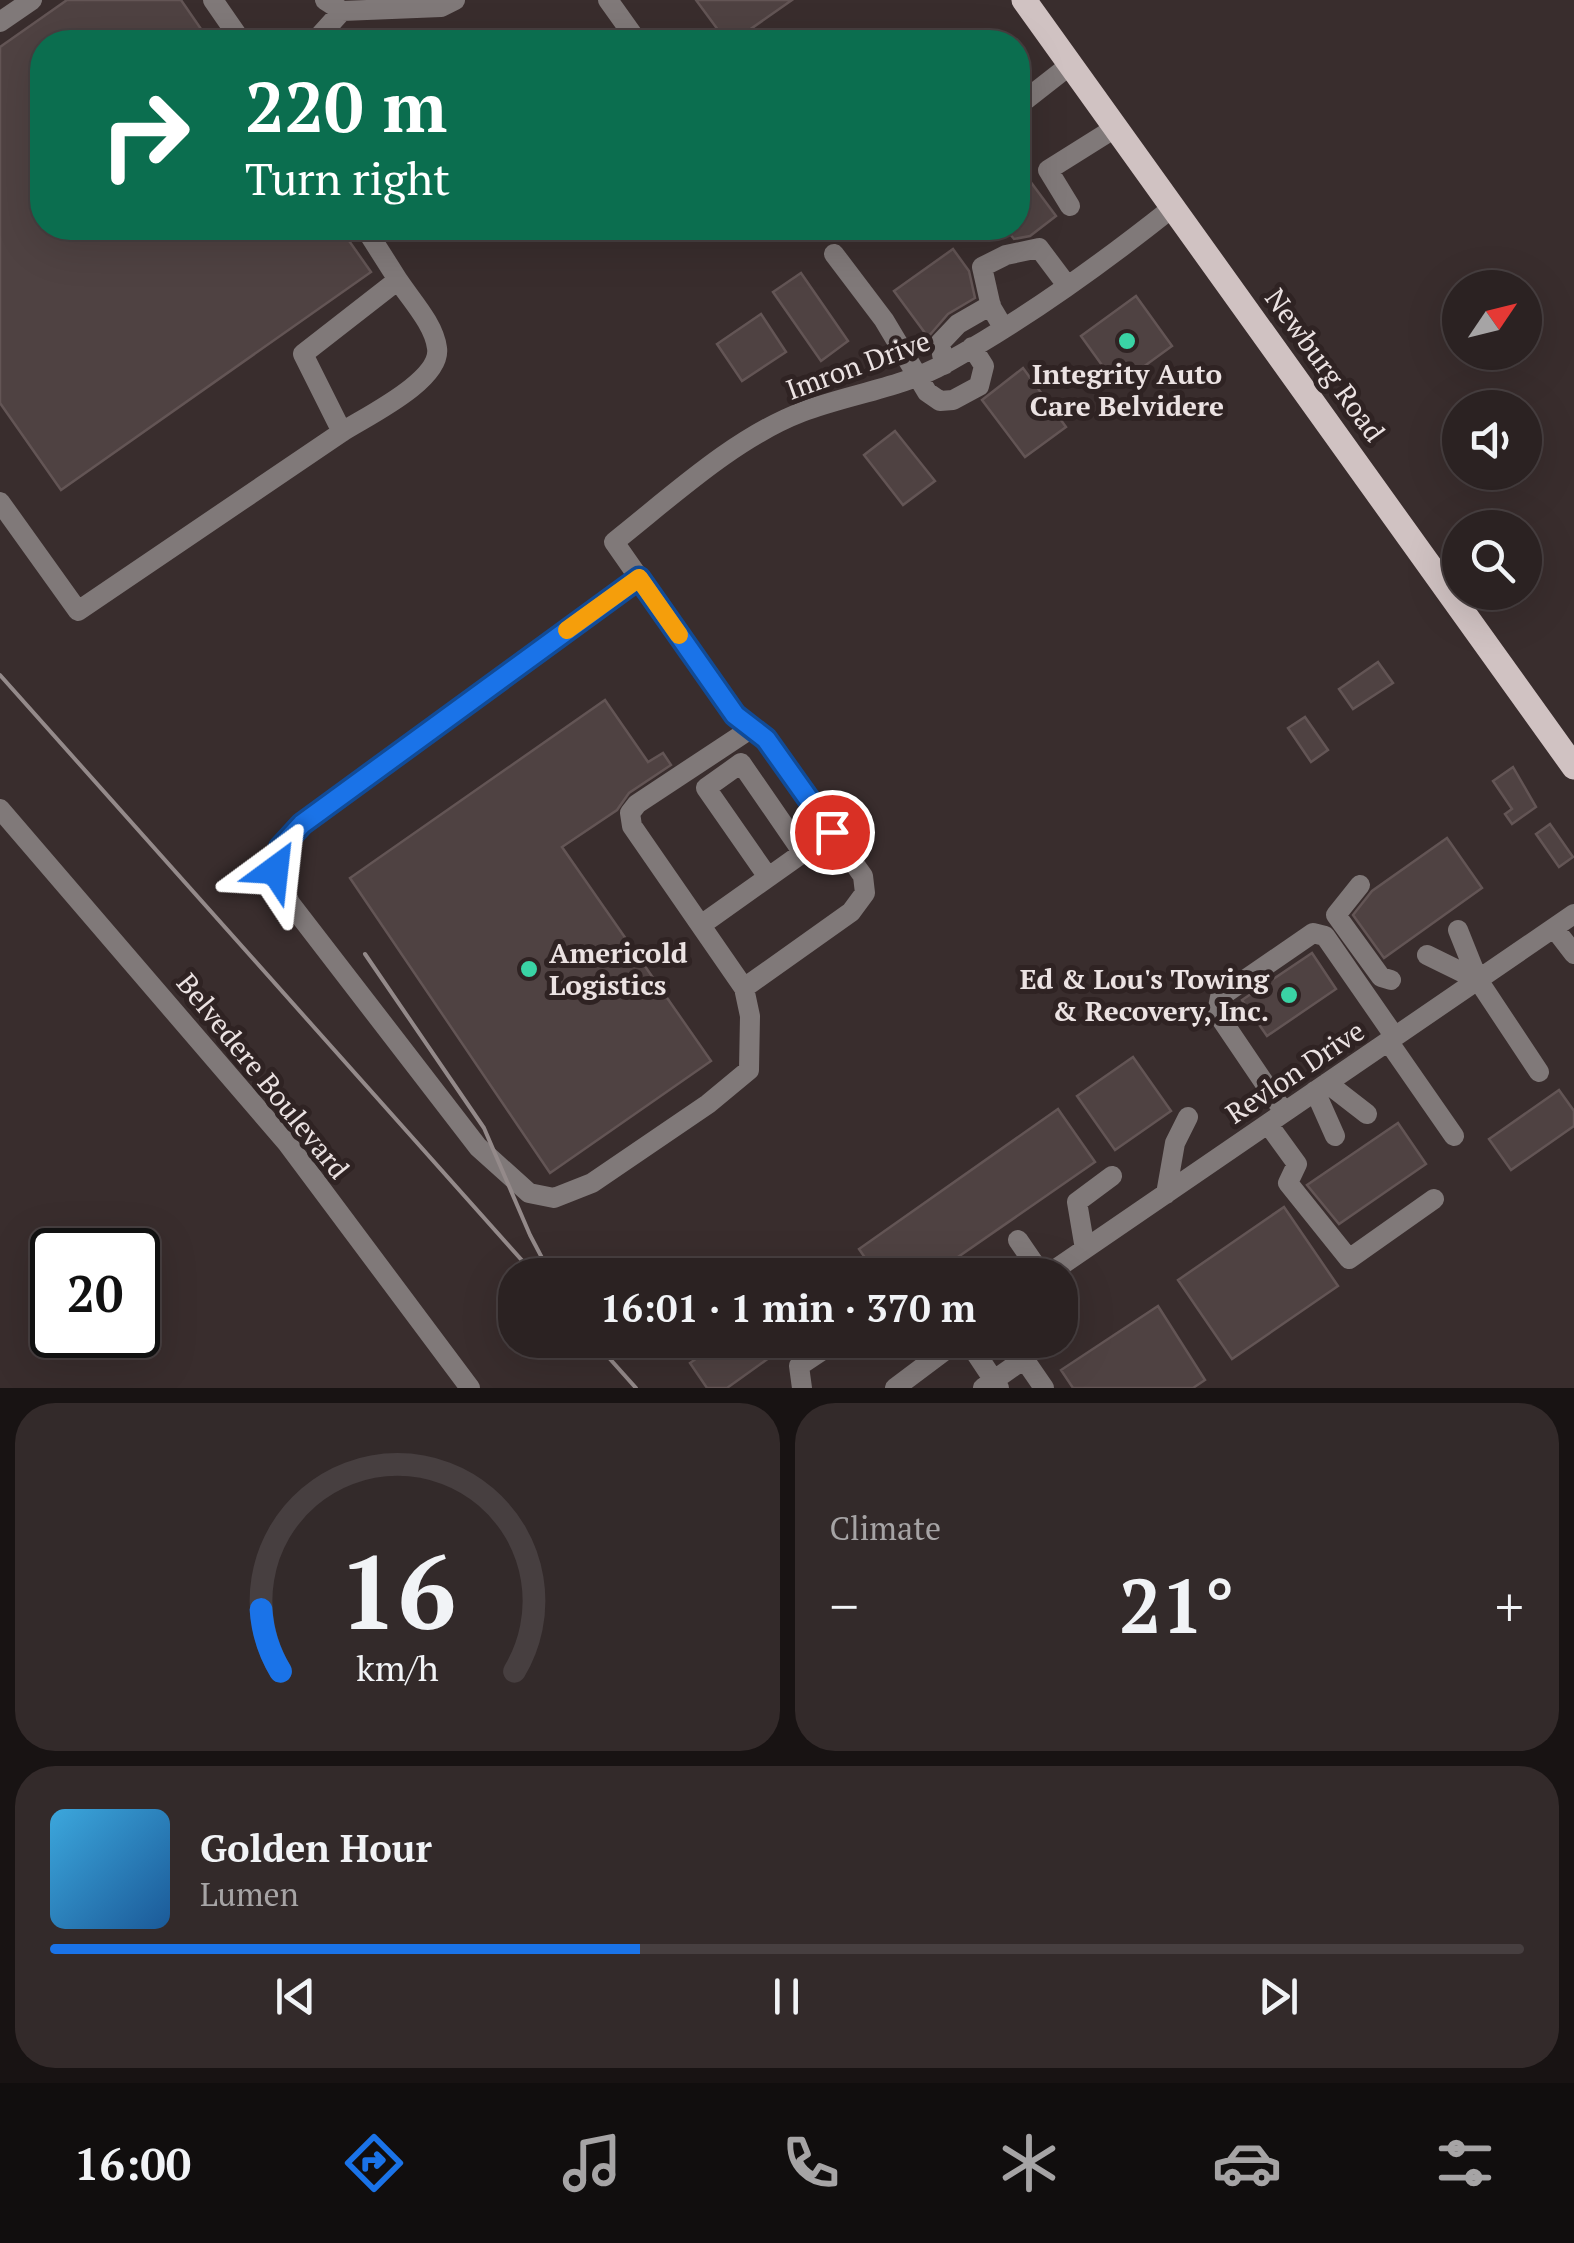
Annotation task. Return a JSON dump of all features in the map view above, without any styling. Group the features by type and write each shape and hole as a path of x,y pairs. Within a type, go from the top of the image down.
{"main road":[{"name":"Newburg Road","path":"1024,0 1574,767"}],"street":[{"path":"0,22 32,0"},
{"path":"212,0 233,30"},
{"path":"321,30 334,6 442,7 455,0"},
{"path":"608,0 629,30"},
{"path":"1030,96 1070,65"},
{"path":"1070,206 1048,170 1115,128"},
{"name":"Imron Drive","path":"639,578 614,542 729,452 799,413 944,365 1172,208"},
{"path":"0,502 78,611 422,380 436,365 438,349 432,332 373,240"},
{"path":"1003,327 991,305 982,267 1006,255 1039,248 1066,284"},
{"path":"834,254 884,320 927,392 940,400 953,400 979,386 984,366 972,346"},
{"path":"342,432 303,354 398,280"},
{"path":"944,365 940,343 958,324 991,305"},
{"path":"744,988 850,912 865,894 863,876 766,739 752,728 735,715 639,578 302,824 280,848 275,870 290,903 478,1147 529,1193 554,1198 592,1183 708,1104 750,1070 750,1016 744,988 632,826 630,813 636,804 752,728"},
{"path":"768,877 706,788 741,763 803,852"},
{"name":"Belvedere Boulevard","path":"0,809 287,1143 470,1388"},
{"path":"700,925 832,832"},
{"path":"1360,884 1336,915 1381,978 1391,980"},
{"name":"Revlon Drive","path":"1071,1258 1574,914"},
{"path":"1554,928 1574,954"},
{"path":"1458,930 1478,980 1539,1072"},
{"path":"1434,1199 1349,1259 1288,1183 1296,1164 1276,1118 1217,1013 1220,997 1313,933 1324,936 1454,1136"},
{"path":"1427,956 1478,980"},
{"path":"1321,1087 1367,1114"},
{"path":"1321,1087 1336,1136"},
{"path":"1166,1194 1175,1143 1188,1117"},
{"path":"1086,1249 1077,1202 1112,1176"},
{"path":"1018,1240 1031,1258"},
{"path":"802,1388 799,1366 811,1358"},
{"path":"895,1388 935,1358"},
{"path":"977,1358 992,1386 1024,1359 1044,1388"}],"building":[{"path":"67,0 181,0 202,30 30,30 30,240 348,240 371,272 61,490 0,403 0,47"},
{"path":"696,0 792,0 749,30 718,30"},
{"path":"1030,181 1056,216 1030,236"},
{"path":"953,249 969,271 975,298 948,314 928,337 894,291"},
{"path":"801,273 848,341 821,361 773,292"},
{"name":"Integrity Auto Care Belvidere","path":"1136,296 1172,346 1117,386 1081,336"},
{"path":"761,314 786,352 742,381 717,344"},
{"path":"1023,368 1066,427 1025,457 982,400"},
{"path":"895,431 935,481 903,505 864,455"},
{"path":"1378,662 1393,683 1353,709 1339,689"},
{"name":"Americold Logistics","path":"605,700 648,762 663,753 671,765 629,793 617,810 562,847 711,1061 550,1173 350,878"},
{"path":"1305,717 1328,750 1311,762 1288,728"},
{"path":"1513,767 1536,807 1512,824 1505,814 1512,809 1493,781"},
{"path":"1550,824 1573,857 1559,867 1536,834"},
{"path":"1447,838 1482,888 1384,958 1353,915 1372,891"},
{"name":"Ed & Lou's Towing & Recovery, Inc.","path":"1312,953 1336,989 1267,1036 1242,1000"},
{"path":"1133,1057 1171,1111 1115,1150 1077,1096"},
{"path":"1559,1090 1574,1111 1574,1126 1511,1170 1489,1139"},
{"path":"1058,1109 1095,1162 957,1258 865,1258 859,1249"},
{"path":"1398,1123 1426,1164 1339,1224 1307,1185"},
{"path":"1284,1207 1338,1286 1232,1359 1178,1280"},
{"path":"1158,1306 1205,1380 1193,1388 1073,1388 1061,1370"},
{"path":"697,1358 769,1358 727,1388 707,1388 690,1363"}],"railway":[{"path":"0,675 520,1258"},
{"path":"365,954 484,1128 542,1258"},
{"path":"609,1358 636,1388"}],"slow traffic":[{"path":"567,630 639,578 679,635"}],"place":[{"name":"Integrity Auto Care Belvidere","path":"1127,341"},
{"name":"Americold Logistics","path":"529,969"},
{"name":"Ed & Lou's Towing & Recovery, Inc.","path":"1289,995"}],"route":[{"path":"275,870 280,848 302,824 639,578 735,715 766,739 832,832"}]}
